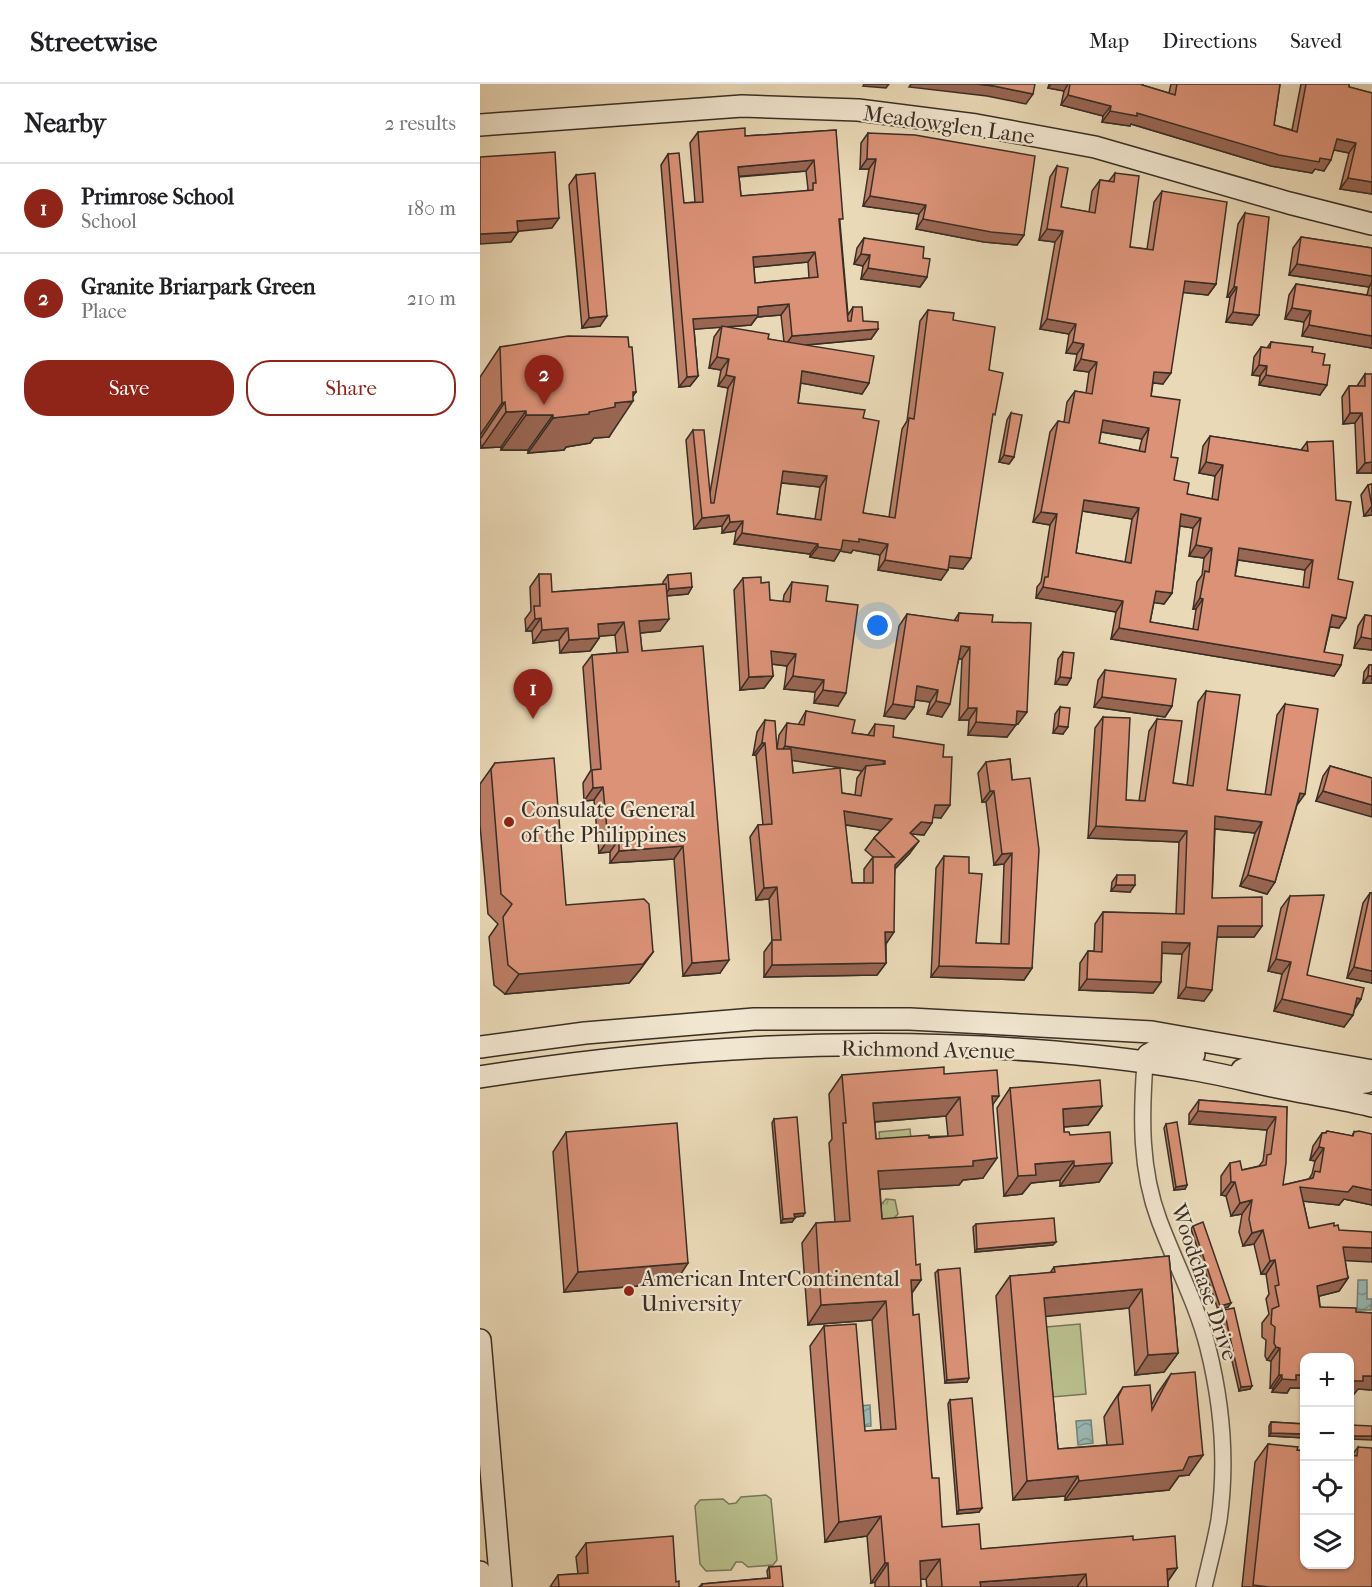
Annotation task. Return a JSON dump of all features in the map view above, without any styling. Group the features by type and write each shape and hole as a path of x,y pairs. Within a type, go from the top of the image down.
{"main road":[{"name":"Meadowglen Lane","path":"480,125 742,106 858,110 976,125 1095,147 1289,203 1372,224"},
{"name":"Richmond Avenue","path":"480,1047 672,1025 754,1019 910,1019 1143,1031 1372,1072"},
{"path":"908,1046 910,1019"},
{"path":"672,1025 681,1054"},
{"name":"Richmond Avenue","path":"480,1077 545,1067 681,1054 781,1047 908,1046 1054,1052 1145,1063 1228,1076 1372,1106"},
{"path":"1145,1063 1148,1055 1157,1050 1226,1058 1240,1058 1266,1052"},
{"path":"1228,1076 1247,1068 1357,1083 1366,1082 1372,1072"},
{"path":"480,1340 501,1587"},
{"path":"480,1572 481,1587"}],"street":[{"name":"Woodchase Drive","path":"1145,1063 1142,1145 1148,1181 1159,1219 1184,1279 1208,1348 1220,1416 1223,1470 1219,1521 1204,1587"}],"green space":[{"path":"910,1129 912,1149 881,1151 879,1132"},
{"path":"886,1199 895,1200 898,1214 888,1224 879,1218 878,1208"},
{"path":"1080,1324 1086,1394 1052,1397 1046,1327"},
{"path":"766,1495 771,1499 777,1560 773,1565 748,1567 742,1562 736,1562 731,1570 706,1571 700,1564 695,1506 700,1500 723,1499 729,1504 736,1503 741,1497"}],"water":[{"path":"1358,1280 1367,1280 1367,1299 1372,1299 1371,1310 1357,1310"},
{"path":"870,1405 871,1426 859,1427 858,1406"},
{"path":"1091,1420 1093,1443 1078,1445 1076,1421"}],"building":[{"path":"977,84 1035,84 1033,94"},
{"path":"1070,84 1143,84 1175,95 1177,84 1280,84 1274,125 1297,132 1306,84 1349,84 1349,87 1372,93 1372,182 1348,178 1356,143 1337,139 1331,160 1320,158 1319,162 1279,155 1137,113 1137,116 1110,111 1111,106 1068,95"},
{"path":"745,128 745,136 836,130 843,219 839,219 848,321 851,321 853,307 862,307 863,321 878,322 878,329 792,336 789,304 758,307 758,315 693,319 698,376 687,377 668,154 679,153 684,203 703,202 698,132","holes":["814,160 816,183 813,183 813,190 741,196 738,167","815,252 818,277 755,283 753,257"]},
{"path":"868,133 915,135 1035,156 1024,235 991,232 923,219 926,205 870,196 876,159 867,159"},
{"path":"555,152 559,218 517,221 518,232 480,234 480,157"},
{"path":"1057,166 1068,168 1061,207 1095,213 1100,180 1114,182 1115,173 1139,176 1130,247 1153,250 1162,191 1227,202 1216,284 1185,281 1171,373 1154,372 1151,396 1180,400 1171,457 1178,458 1174,480 1189,483 1187,494 1218,500 1223,465 1206,462 1210,436 1308,451 1307,442 1333,441 1336,500 1351,502 1338,579 1353,582 1346,618 1332,615 1324,652 1343,655 1341,665 1119,628 1123,601 1043,587 1045,577 1048,577 1057,514 1041,512 1058,421 1069,423 1075,391 1092,394 1097,362 1081,359 1084,344 1073,342 1076,324 1047,319 1063,231 1047,229","holes":["1103,420 1149,428 1145,452 1099,443","1084,500 1139,508 1131,563 1076,553","1181,514 1201,518 1196,545 1212,548 1209,572 1205,571 1200,598 1203,599 1198,630 1150,622 1156,591 1172,593","1239,548 1313,560 1309,588 1235,576"]},
{"path":"595,173 607,316 589,318 576,175"},
{"path":"1245,213 1269,217 1259,315 1233,312 1237,287 1234,287"},
{"path":"1301,237 1372,248 1372,276 1297,264"},
{"path":"864,238 924,247 923,258 930,259 927,277 868,268 870,255 861,254"},
{"path":"1296,284 1372,296 1372,336 1309,325 1311,311 1292,308"},
{"path":"928,310 954,313 953,320 995,327 989,370 1003,373 995,415 993,414 971,558 950,556 948,570 885,560 888,544 859,539 859,542 843,540 841,550 818,547 818,544 742,533 743,521 730,522 729,515 702,518 693,430 704,430 711,503 714,503 735,377 726,375 729,359 717,357 722,326 769,334 768,339 874,356 869,383 802,371 798,403 865,410 863,418 879,421 863,513 895,518 909,418 914,419","holes":["783,471 827,476 821,520 777,514"]},
{"path":"568,336 628,337 629,347 632,347 636,392 633,392 633,401 615,403 615,407 589,412 589,414 553,418 553,415 526,415 526,411 506,412 505,402 502,403 500,347"},
{"path":"1271,342 1313,347 1312,352 1325,354 1323,365 1330,365 1327,385 1266,375 1267,366 1259,365 1261,347 1270,348"},
{"path":"1365,374 1372,374 1372,462 1365,463 1362,413 1350,413 1349,386 1365,386"},
{"path":"1011,413 1022,415 1014,457 1004,455"},
{"path":"1372,484 1372,506 1368,485"},
{"path":"691,573 692,587 669,589 668,575"},
{"path":"539,574 551,574 552,592 666,584 669,619 639,621 642,651 703,646 729,960 692,963 683,846 619,851 619,839 608,840 603,787 593,788 592,770 601,769 592,655 628,652 624,622 598,624 599,638 569,640 568,628 542,630 541,618 535,619 534,606 540,606"},
{"path":"761,577 761,583 769,582 770,600 790,602 792,582 828,586 826,601 858,605 846,693 823,690 824,680 793,676 796,654 771,651 773,676 749,677 743,578"},
{"path":"959,613 993,615 992,622 1031,623 1027,712 1017,711 1016,725 976,722 977,708 968,708 970,647 961,646 950,704 936,701 938,690 917,686 914,707 893,704 907,614 958,621"},
{"path":"1365,615 1372,616 1372,639 1361,637"},
{"path":"1063,652 1074,653 1071,678 1060,677"},
{"path":"1369,665 1372,665 1372,676 1368,676"},
{"path":"1105,670 1176,679 1172,706 1102,697"},
{"path":"1206,691 1240,695 1227,790 1271,795 1285,704 1318,709 1305,794 1300,793 1275,882 1248,875 1262,822 1215,816 1212,898 1262,897 1262,926 1218,926 1212,990 1186,987 1190,943 1162,942 1161,982 1087,979 1088,951 1102,952 1103,912 1184,914 1187,831 1096,826 1103,717 1130,718 1126,800 1145,801 1157,719 1182,721 1173,783 1193,786"},
{"path":"1060,707 1070,708 1068,727 1058,726"},
{"path":"806,711 855,720 852,733 874,736 875,724 894,726 893,737 944,745 943,757 952,757 950,805 935,805 932,823 921,822 910,833 919,841 895,865 894,932 885,932 886,963 772,965 772,940 781,940 777,887 764,888 758,825 772,824 765,743 762,743 765,720 775,721 777,749 791,749 793,773 840,768 842,793 861,796 866,766 885,764 885,761 785,746 787,723 804,725","holes":["844,811 892,819 874,838 894,857 873,857 873,883 852,883"]},
{"path":"554,758 566,905 644,899 649,904 653,952 643,964 519,974 508,965 503,917 512,904 501,894 491,769 495,763"},
{"path":"1010,759 1012,780 1030,778 1039,850 1032,968 939,966 944,856 969,857 969,873 982,874 976,943 1009,944 1012,853 1002,854 994,791 990,791 986,762"},
{"path":"1330,766 1372,778 1372,805 1323,791"},
{"path":"1117,875 1135,875 1135,885 1116,885"},
{"path":"1370,893 1372,893 1372,971 1354,967"},
{"path":"1324,895 1307,975 1364,988 1361,999 1357,998 1353,1015 1282,999 1291,962 1276,959 1290,896"},
{"path":"944,1067 944,1074 997,1070 999,1096 992,1096 997,1158 973,1161 973,1166 878,1171 882,1219 913,1216 916,1265 920,1264 921,1280 911,1280 913,1315 919,1314 932,1478 939,1478 942,1527 979,1524 981,1549 1133,1536 1133,1540 1175,1536 1177,1568 1167,1569 1168,1587 1087,1587 1086,1574 980,1582 981,1587 942,1587 940,1559 920,1561 921,1587 889,1587 881,1516 839,1522 824,1326 856,1324 865,1431 896,1429 886,1301 821,1305 816,1223 850,1221 842,1075","holes":["960,1097 963,1135 876,1139 873,1103"]},
{"path":"1100,1080 1102,1106 1063,1109 1064,1132 1069,1132 1070,1135 1110,1132 1112,1163 1074,1166 1074,1161 1035,1164 1036,1175 1018,1176 1010,1088"},
{"path":"1199,1100 1287,1107 1286,1163 1283,1185 1313,1178 1315,1171 1320,1172 1324,1148 1319,1147 1322,1133 1327,1131 1353,1136 1354,1132 1359,1131 1372,1134 1372,1190 1353,1186 1348,1192 1300,1187 1309,1228 1334,1223 1334,1226 1338,1225 1339,1230 1372,1232 1372,1248 1343,1247 1348,1278 1317,1286 1320,1307 1356,1308 1356,1312 1372,1313 1372,1376 1363,1376 1363,1381 1354,1381 1354,1353 1300,1353 1300,1375 1296,1375 1296,1380 1282,1379 1282,1375 1279,1375 1280,1348 1274,1343 1275,1327 1271,1324 1272,1309 1279,1306 1275,1286 1279,1285 1275,1260 1270,1261 1263,1230 1252,1233 1249,1219 1252,1200 1240,1203 1235,1182 1231,1182 1230,1163 1240,1161 1242,1170 1266,1165 1267,1155 1271,1154 1276,1117 1198,1111"},
{"path":"797,1117 805,1213 794,1214 795,1218 783,1219 774,1119"},
{"path":"1177,1122 1187,1185 1176,1187 1166,1124"},
{"path":"677,1123 688,1263 578,1272 566,1132"},
{"path":"1054,1218 1056,1242 977,1249 976,1224"},
{"path":"1203,1222 1231,1303 1220,1306 1193,1226"},
{"path":"1169,1256 1178,1353 1148,1355 1142,1289 1044,1298 1058,1449 1123,1444 1118,1397 1123,1387 1150,1385 1152,1410 1171,1374 1195,1372 1203,1455 1189,1457 1183,1470 1079,1481 1078,1476 1027,1481 1010,1276 1055,1272 1054,1267"},
{"path":"960,1268 969,1378 947,1380 938,1270"},
{"path":"1234,1308 1252,1386 1241,1387 1224,1310"},
{"path":"972,1398 982,1508 959,1510 950,1400"},
{"path":"1271,1422 1300,1424 1300,1434 1271,1433"},
{"path":"1354,1425 1372,1426 1372,1436 1354,1436"},
{"path":"1268,1444 1298,1447 1297,1450 1300,1450 1300,1569 1354,1569 1354,1456 1357,1456 1358,1447 1372,1448 1372,1587 1253,1585"},
{"path":"673,1536 676,1582 679,1581 679,1587 559,1587 558,1575 588,1573 586,1543"},
{"path":"781,1566 783,1587 702,1587 702,1584 770,1578 769,1567"}],"place":[{"name":"Granite Briarpark Green","path":"544,405"},
{"name":"Primrose School","path":"533,719"},
{"name":"Consulate General of the Philippines","path":"509,822"},
{"name":"American InterContinental University","path":"629,1291"}]}
